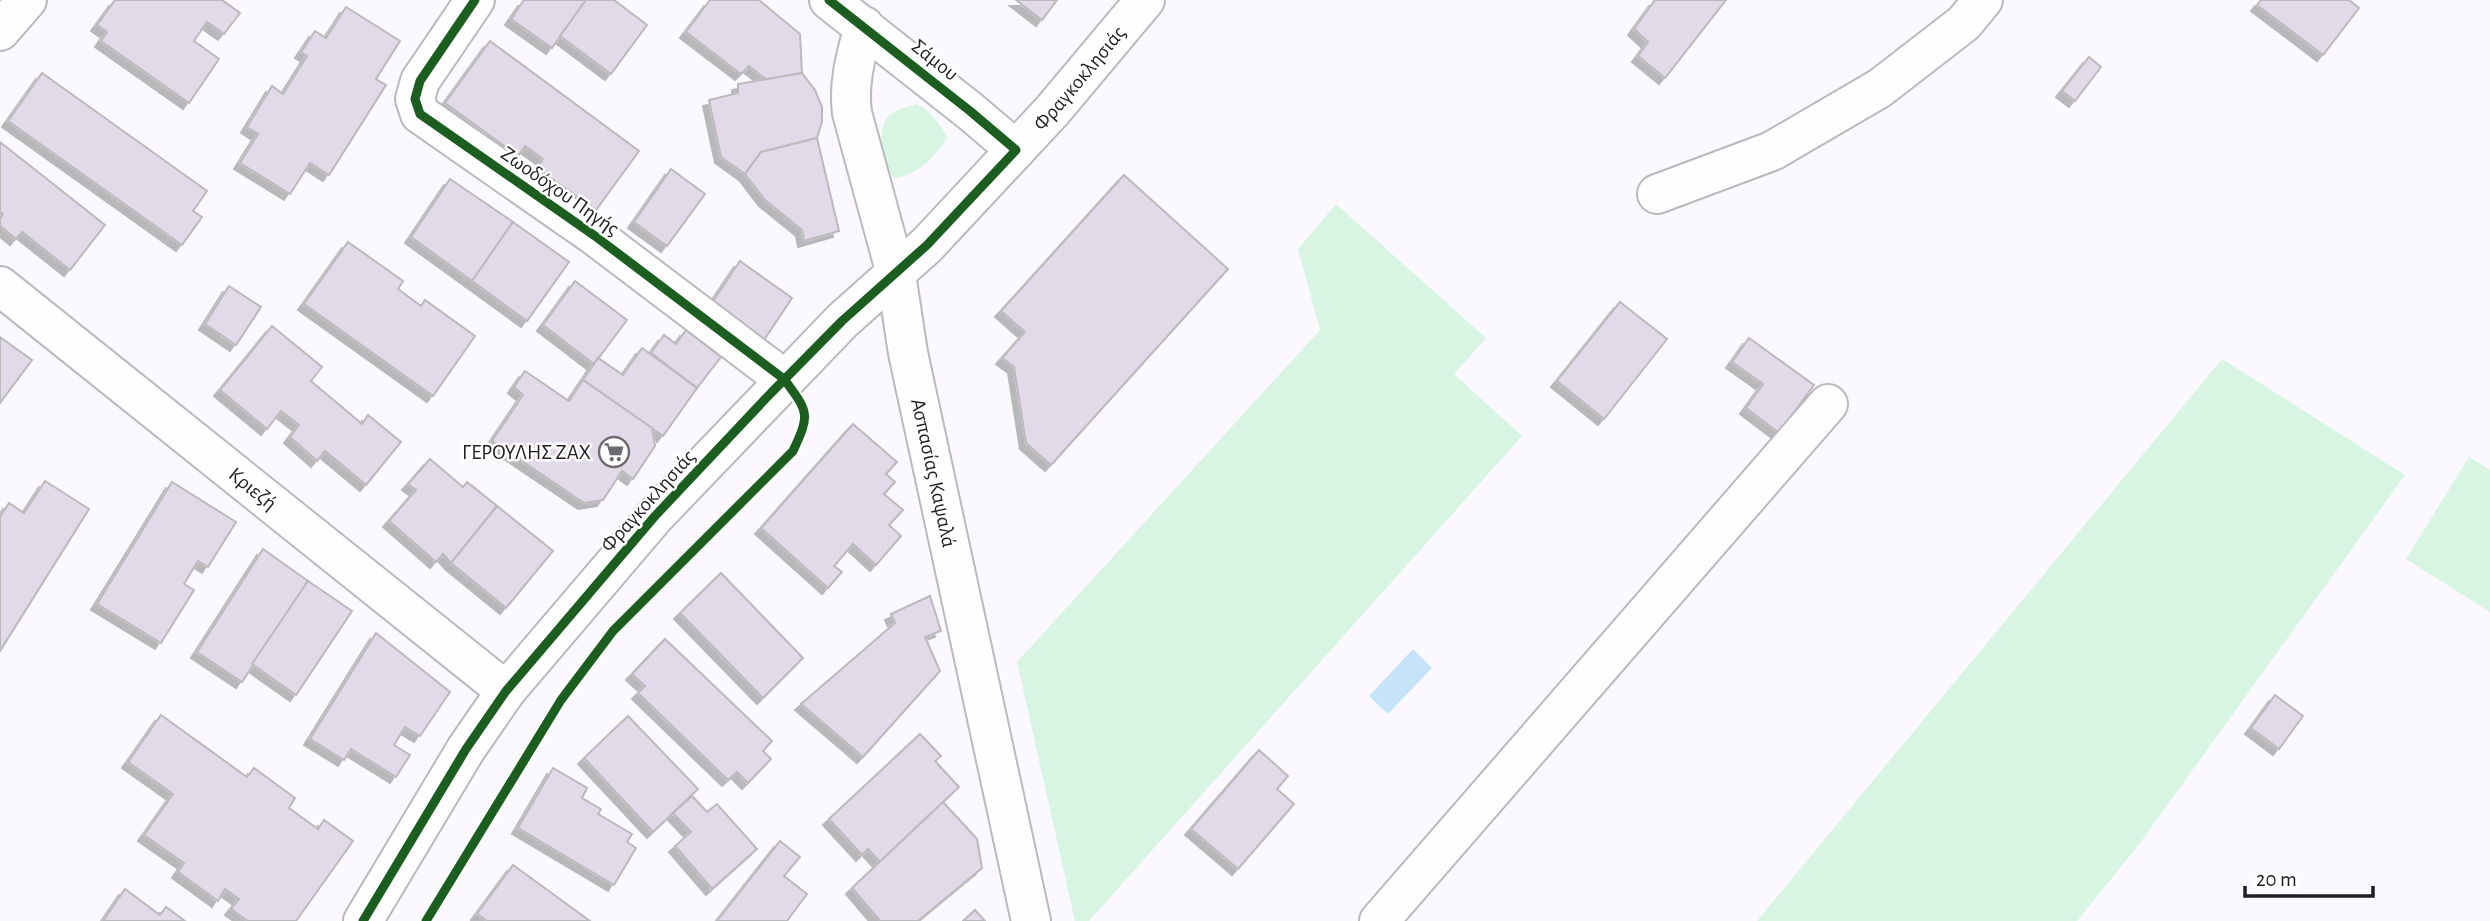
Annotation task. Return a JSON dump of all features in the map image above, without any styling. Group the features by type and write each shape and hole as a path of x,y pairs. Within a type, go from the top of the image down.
{"street":[{"path":"0,31 27,0"},
{"name":"Ζωοδόχου Πηγής","path":"475,0 420,81 415,99 420,114 595,236 784,379"},
{"name":"Φραγκοκλησιάς","path":"363,921 466,749 506,691 655,516 842,321 927,245 1016,150 1145,0"},
{"path":"1657,194 1772,151 1880,88 1964,23 1983,0"},
{"name":"Σάμου","path":"846,9 1016,150"},
{"name":"Ασπασίας Καψαλά","path":"846,9 852,113 896,274 908,353 1031,921"},
{"name":"Κριεζή","path":"0,286 506,691"},
{"path":"1379,921 1828,404"}],"green space":[{"path":"916,104 934,118 947,137 925,164 909,174 894,178 882,150 883,125 892,113"},
{"path":"1336,204 1486,338 1454,374 1522,436 1089,921 1075,921 1017,662 1320,330 1298,249"},
{"path":"2222,359 2405,475 2137,847 2077,921 1757,921"},
{"path":"2469,457 2490,470 2490,612 2406,559"}],"water":[{"path":"1413,649 1432,668 1388,714 1369,696"}],"building":[{"path":"115,0 222,0 240,13 224,34 207,22 194,41 219,59 189,103 101,41 107,32 97,25"},
{"path":"524,0 586,0 552,48 511,19"},
{"path":"586,0 614,0 647,25 611,74 560,36"},
{"path":"710,0 759,0 800,34 802,73 767,80 749,66 741,74 686,32"},
{"path":"1016,0 1057,0 1042,20"},
{"path":"1655,0 1726,0 1665,78 1638,56 1648,42 1634,29"},
{"path":"2261,0 2349,0 2359,8 2323,55 2257,5"},
{"path":"346,7 400,41 376,79 386,85 329,175 310,163 290,194 240,163 258,134 247,127 272,86 283,94 307,56 301,52 315,31 326,38"},
{"path":"490,41 639,151 596,210 537,168 543,159 525,146 518,156 445,103"},
{"path":"2089,57 2101,67 2075,101 2062,91"},
{"path":"42,73 207,191 193,211 202,217 182,245 8,121"},
{"path":"802,73 815,90 822,107 822,122 817,138 761,152 745,174 721,157 709,100 738,93 738,84"},
{"path":"817,138 839,231 804,241 802,230 765,200 745,174 761,152"},
{"path":"0,142 105,225 70,270 22,232 16,239 0,226 3,214 0,212"},
{"path":"671,169 705,194 667,246 634,222"},
{"path":"1124,175 1228,269 1051,465 1026,443 1014,367 1002,358 1025,332 1001,311"},
{"path":"450,179 513,222 472,281 411,237"},
{"path":"513,222 569,262 527,321 472,281"},
{"path":"348,242 403,281 398,289 421,306 425,300 475,336 433,396 304,304"},
{"path":"740,261 792,298 762,343 709,307"},
{"path":"575,281 627,320 594,364 543,325"},
{"path":"229,286 261,307 236,345 205,324"},
{"path":"1620,302 1667,339 1604,419 1557,381"},
{"path":"272,326 322,367 311,381 362,424 368,415 401,442 366,485 325,451 317,461 290,437 299,425 281,411 267,429 220,390"},
{"path":"686,330 721,357 697,388 651,353 664,335 676,344"},
{"path":"0,337 32,360 0,403"},
{"path":"1749,338 1814,385 1779,433 1746,408 1763,384 1732,362"},
{"path":"642,348 697,388 663,436 583,380 598,358 623,375"},
{"path":"525,371 569,401 583,380 652,428 655,446 633,479 622,471 603,500 584,503 492,441 523,395 514,387"},
{"path":"853,424 897,462 886,474 895,482 884,494 903,510 889,525 901,536 876,565 853,544 834,566 842,572 828,588 761,528"},
{"path":"430,459 463,487 467,482 497,506 451,563 443,554 436,562 389,521 416,490 408,484"},
{"path":"45,481 89,509 0,651 0,517 9,503 24,513"},
{"path":"172,482 236,522 208,567 198,561 184,584 194,590 161,643 97,604"},
{"path":"497,506 553,551 506,608 451,563"},
{"path":"263,549 308,581 242,682 197,652"},
{"path":"721,573 803,658 763,698 680,613"},
{"path":"308,581 352,611 296,695 252,664"},
{"path":"930,596 941,631 925,637 940,671 863,757 801,704 895,623 891,614"},
{"path":"376,633 450,692 420,736 405,727 394,745 410,755 396,777 351,749 344,760 310,739"},
{"path":"665,639 772,741 763,751 771,759 748,783 737,772 728,780 638,693 645,686 632,674"},
{"path":"2275,695 2303,716 2279,749 2251,728"},
{"path":"161,715 247,777 254,768 295,798 289,808 318,829 324,820 353,841 296,921 248,921 231,909 239,899 225,889 218,901 178,872 184,863 144,835 173,794 128,762"},
{"path":"628,716 698,789 653,832 584,758"},
{"path":"920,734 941,756 935,761 959,787 880,862 868,849 862,855 829,819"},
{"path":"1259,750 1288,776 1277,789 1294,804 1238,869 1191,829"},
{"path":"553,768 587,788 582,798 601,809 598,814 632,834 627,842 636,848 614,885 518,828"},
{"path":"692,796 707,812 717,804 757,849 712,889 675,846 691,832 673,813"},
{"path":"943,802 977,839 982,868 918,921 880,921 852,888"},
{"path":"780,841 800,857 784,876 807,894 787,921 717,921"},
{"path":"513,865 590,921 487,921 477,914"},
{"path":"125,889 160,915 166,907 185,921 103,921"},
{"path":"975,910 985,921 963,921"}],"cycle path":[{"path":"426,921 561,700 613,631 793,451 804,420 802,406 784,379 595,236 420,114 415,99 420,81 475,0"},
{"path":"363,921 466,749 506,691 655,516 842,321 927,245 1016,150 829,0"}],"place":[{"name":"ΓΕΡΟΥΛΗΣ ΖΑΧ","path":"614,452"}]}
